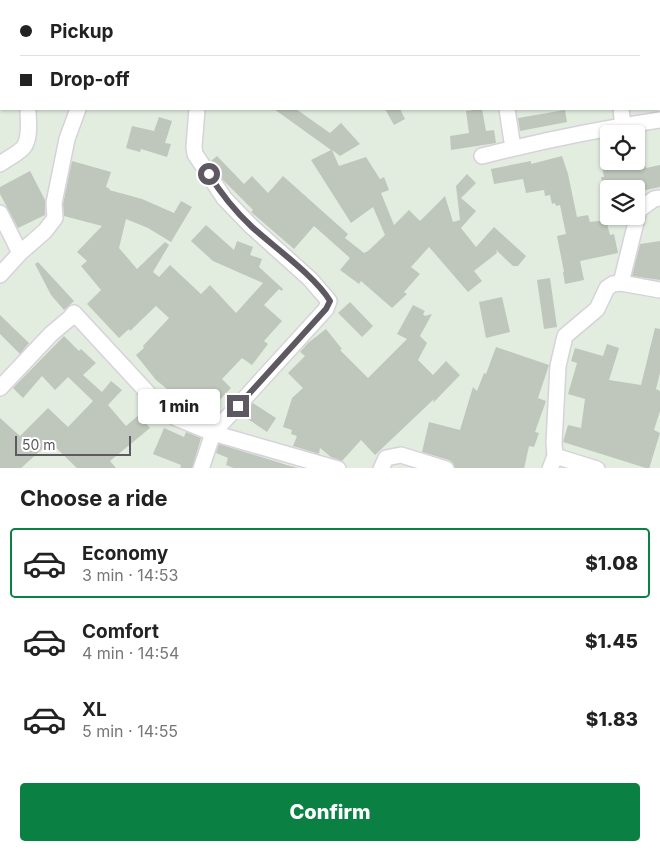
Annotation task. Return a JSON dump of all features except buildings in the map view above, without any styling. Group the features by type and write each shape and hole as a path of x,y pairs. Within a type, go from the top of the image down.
{"street":[{"path":"0,164 24,148 28,132 28,110"},
{"path":"0,275 55,218 54,203 67,139 78,110"},
{"path":"197,110 195,154 224,198 251,226 310,279 330,301 326,309 213,433 201,468"},
{"path":"507,110 514,148"},
{"path":"621,110 624,125"},
{"path":"630,125 660,120"},
{"path":"482,156 600,131"},
{"path":"621,283 639,210 654,198 660,198"},
{"path":"0,213 20,253"},
{"path":"597,468 553,462 558,366 565,336 597,309 606,288 613,284 621,283 660,290"},
{"path":"0,388 74,313 159,405 176,418 213,433 338,468"},
{"path":"381,468 386,458 401,455 446,468"}],"route":[{"path":"209,174 224,198 251,226 310,279 330,301 326,309 238,406"}]}
